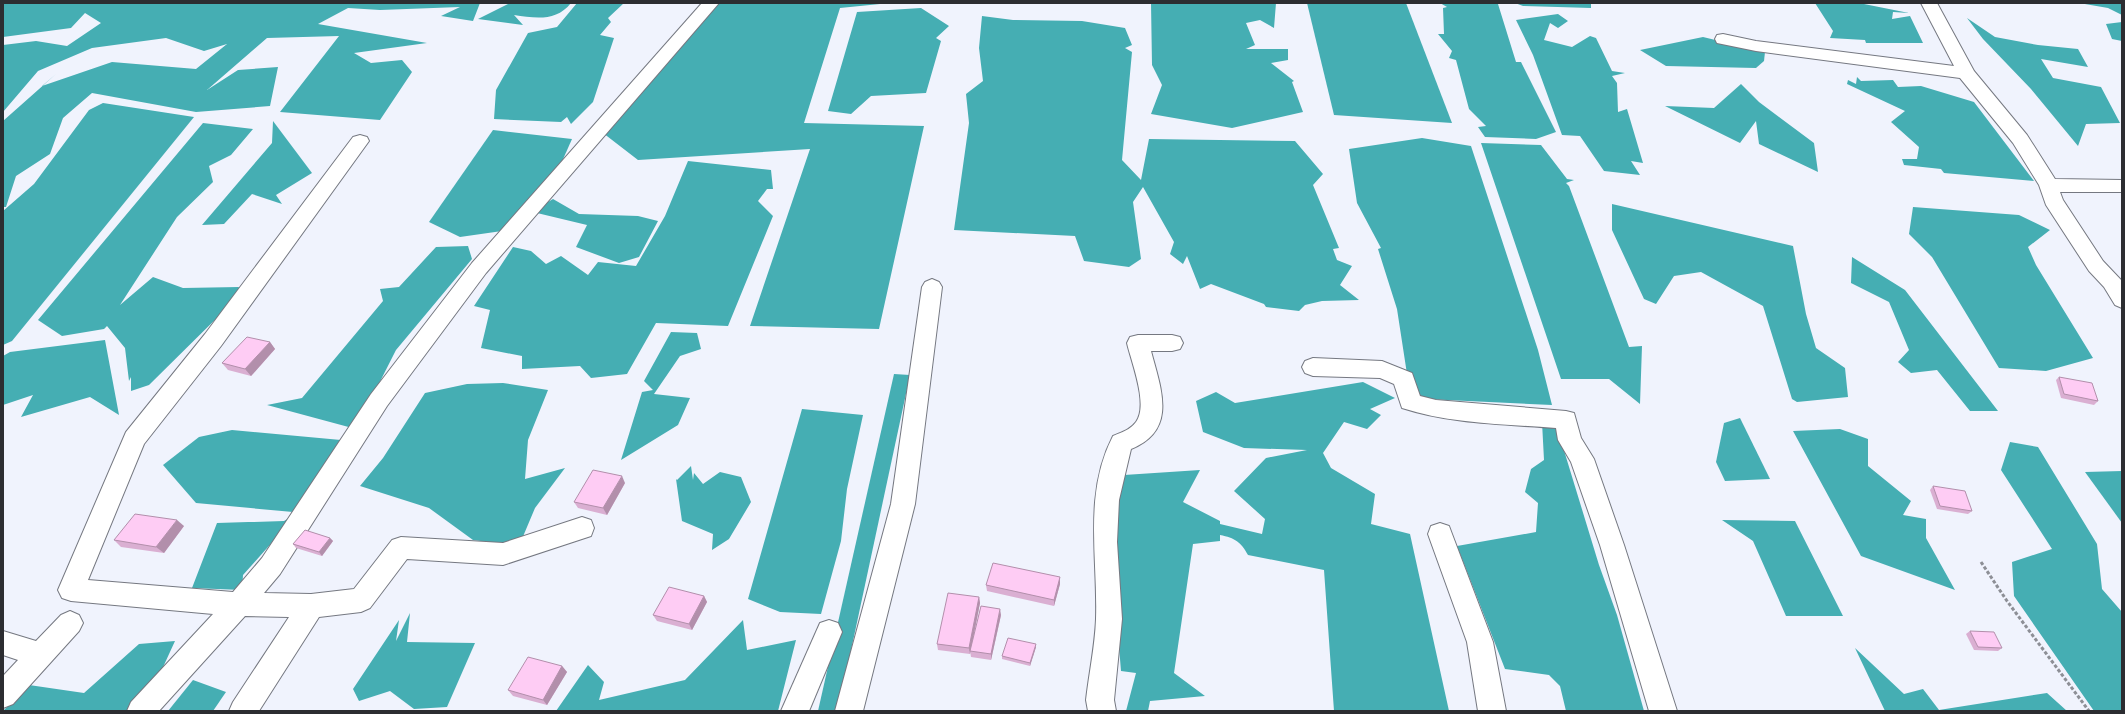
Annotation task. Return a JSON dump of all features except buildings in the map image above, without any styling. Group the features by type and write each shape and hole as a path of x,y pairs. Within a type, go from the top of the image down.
{"street":[{"path":"141,711 239,604 271,566 379,400 479,268 711,3"},
{"path":"1929,3 1966,73 2020,139 2049,185 2053,200 2069,227 2096,266 2112,282 2122,300"},
{"path":"1723,39 1756,46 1966,73"},
{"path":"360,141 213,340 134,439 71,590 239,604 311,606 361,600 401,548 503,554 582,528"},
{"path":"2049,185 2122,186"},
{"path":"849,711 903,504 932,287"},
{"path":"1102,711 1100,700 1109,619 1105,542 1107,500 1114,466 1121,443 1139,435 1150,420 1152,392 1142,365 1138,343 1172,343"},
{"path":"1313,367 1382,370 1404,379 1410,402 1436,409 1566,420 1570,440 1582,459 1612,545 1663,711"},
{"path":"1440,534 1480,642 1492,711"},
{"path":"243,711 311,606"},
{"path":"3,695 70,623"},
{"path":"795,711 829,632"},
{"path":"3,643 40,655"}],"path":[{"path":"1981,562 2007,601 2089,711"}],"water":[{"path":"3,3 480,3 473,21 441,16 460,7 380,10 348,8 318,24 427,43 354,53 371,63 402,60 412,72 380,120 280,112 339,36 267,38 207,90 238,70 278,67 270,106 196,112 92,93 63,118 50,154 16,176 6,207 3,207 3,121 43,86 112,62 196,69 227,44 204,51 166,38 92,48 38,71 3,112 3,45 36,41 67,46 101,23 85,13 71,28 3,37"},
{"path":"510,3 571,3 565,9 552,16 537,18 514,15 523,25 478,19"},
{"path":"577,3 624,3 608,18 611,22 600,35 614,38 593,102 571,124 567,117 561,122 494,119 496,90 528,33 557,27"},
{"path":"715,3 890,3 840,8 804,123 924,126 879,329 750,326 810,149 638,160 603,133"},
{"path":"1151,3 1276,3 1274,28 1260,20 1246,23 1255,45 1246,49 1288,49 1288,60 1271,63 1294,81 1292,82 1303,112 1232,128 1151,114 1162,85 1152,65"},
{"path":"1307,3 1406,3 1452,123 1334,115"},
{"path":"1440,3 1498,4 1516,62 1521,62 1556,132 1536,139 1485,137 1478,127 1486,126 1469,109 1456,60 1449,58 1452,51 1438,34 1444,34 1443,8 1447,7"},
{"path":"1515,3 1591,3 1591,8 1523,6"},
{"path":"1815,3 1859,3 1909,13 1893,12 1892,19 1910,16 1923,43 1866,43 1865,40 1830,38 1833,31"},
{"path":"2079,3 2122,3 2122,15 2108,8"},
{"path":"921,8 949,26 936,38 941,41 926,93 871,96 851,114 828,111 857,12"},
{"path":"1558,14 1568,21 1558,28 1550,23 1544,40 1572,47 1590,36 1596,38 1612,71 1625,73 1612,76 1617,83 1618,112 1627,109 1643,163 1631,161 1640,175 1604,171 1580,136 1562,135 1533,55 1516,20"},
{"path":"982,16 1013,20 1082,21 1125,28 1132,45 1125,48 1132,52 1122,160 1141,180 1149,139 1295,141 1323,174 1313,185 1339,248 1333,249 1337,260 1352,266 1340,285 1359,300 1322,301 1305,305 1299,311 1266,307 1264,304 1211,284 1200,289 1187,256 1183,264 1170,254 1174,242 1143,187 1133,202 1141,259 1129,267 1084,261 1075,236 954,230 969,123 966,94 983,81 979,48"},
{"path":"1967,18 1995,37 2038,45 2078,49 2088,67 2041,59 2053,78 2101,87 2120,123 2086,124 2078,146 2031,89 1983,39"},
{"path":"2122,22 2122,41 2112,39 2106,24"},
{"path":"1703,37 1765,52 1764,61 1756,68 1666,66 1640,50"},
{"path":"1857,77 1861,81 1893,80 1898,87 1921,86 1974,102 2034,181 1944,173 1941,169 1904,165 1902,159 1917,159 1919,147 1891,122 1905,111 1847,84 1848,80 1856,84"},
{"path":"1741,84 1759,102 1814,143 1818,172 1759,144 1756,121 1740,143 1665,106 1714,108"},
{"path":"103,103 194,117 12,341 3,345 3,211 34,184 89,110"},
{"path":"273,121 312,173 276,195 282,204 252,194 224,224 202,225 272,143"},
{"path":"203,123 253,129 231,155 209,166 213,182 177,217 120,305 153,277 183,288 239,287 235,300 149,385 131,391 131,377 129,381 125,348 107,326 104,329 62,336 38,320"},
{"path":"493,130 572,139 560,166 502,231 460,237 429,222"},
{"path":"1422,138 1471,146 1538,350 1552,405 1425,399 1409,387 1397,309 1378,249 1381,248 1357,203 1349,149"},
{"path":"1481,143 1541,145 1567,179 1574,180 1566,183 1569,186 1629,347 1642,346 1640,404 1609,379 1561,379"},
{"path":"688,161 771,170 773,189 767,189 758,201 773,216 728,326 656,323 627,374 591,378 580,366 522,369 522,356 481,348 490,310 474,306 513,247 531,251 546,264 561,256 588,275 598,262 636,266 665,216"},
{"path":"553,199 579,214 638,216 658,221 639,257 619,263 576,247 587,225 537,213 538,208"},
{"path":"1612,204 1793,246 1806,314 1816,348 1845,368 1848,397 1797,402 1792,399 1763,306 1701,272 1674,276 1656,304 1644,299 1612,230"},
{"path":"1913,207 2019,215 2050,230 2028,247 2036,265 2093,358 2046,371 1999,368 1932,257 1909,234"},
{"path":"468,246 472,259 396,350 356,429 267,405 302,398 383,301 380,289 399,287 436,247"},
{"path":"1852,257 1905,290 1998,411 1970,411 1937,370 1911,373 1898,362 1909,350 1889,302 1851,283"},
{"path":"671,332 697,333 701,349 680,356 654,394 690,398 678,425 621,460 642,392 653,390 644,381"},
{"path":"105,340 119,415 90,397 21,417 33,395 3,405 3,356 10,352"},
{"path":"894,374 910,375 838,711 818,711"},
{"path":"1363,382 1395,398 1370,409 1381,415 1367,429 1344,422 1323,453 1331,468 1375,494 1371,524 1410,534 1449,711 1334,711 1324,570 1248,555 1237,541 1220,535 1220,541 1193,544 1174,673 1205,696 1150,701 1148,711 1126,711 1136,673 1121,671 1107,500 1124,475 1200,470 1183,502 1220,521 1220,524 1262,534 1265,519 1234,491 1266,458 1307,450 1244,448 1203,432 1196,401 1216,392 1235,403"},
{"path":"503,383 548,390 528,440 525,479 565,468 535,508 519,546 473,540 429,508 360,486 383,458 425,393 467,384"},
{"path":"802,409 863,415 847,489 841,541 821,614 780,612 748,599"},
{"path":"1740,418 1770,479 1725,481 1716,462 1724,423"},
{"path":"1555,421 1599,565 1617,615 1644,711 1566,711 1560,686 1549,675 1505,669 1457,546 1536,532 1538,503 1525,492 1531,469 1544,460 1542,422"},
{"path":"1840,429 1868,439 1868,466 1911,501 1903,515 1926,519 1926,538 1955,590 1861,556 1793,431"},
{"path":"232,430 341,440 293,512 196,503 163,465 199,437"},
{"path":"2010,442 2038,447 2097,544 2102,589 2122,612 2122,711 2094,711 2014,596 2012,562 2052,549 2001,470"},
{"path":"691,466 693,480 694,473 703,484 720,472 741,477 751,502 729,539 712,550 713,534 682,521 676,479 677,480"},
{"path":"2122,471 2122,523 2085,472"},
{"path":"299,512 243,575 242,590 192,588 217,523 284,521"},
{"path":"1722,520 1795,521 1843,616 1786,616 1753,541"},
{"path":"410,613 407,642 475,643 447,707 414,709 390,691 359,701 353,689 399,620 396,641"},
{"path":"743,620 747,650 796,640 778,711 556,711 588,665 604,682 599,700 685,680"},
{"path":"175,641 148,700 137,711 3,711 29,685 84,693 139,644"},
{"path":"1855,648 1904,694 1923,689 1939,710 2047,693 2067,711 1885,711"},
{"path":"193,680 226,692 213,711 168,711"}]}
